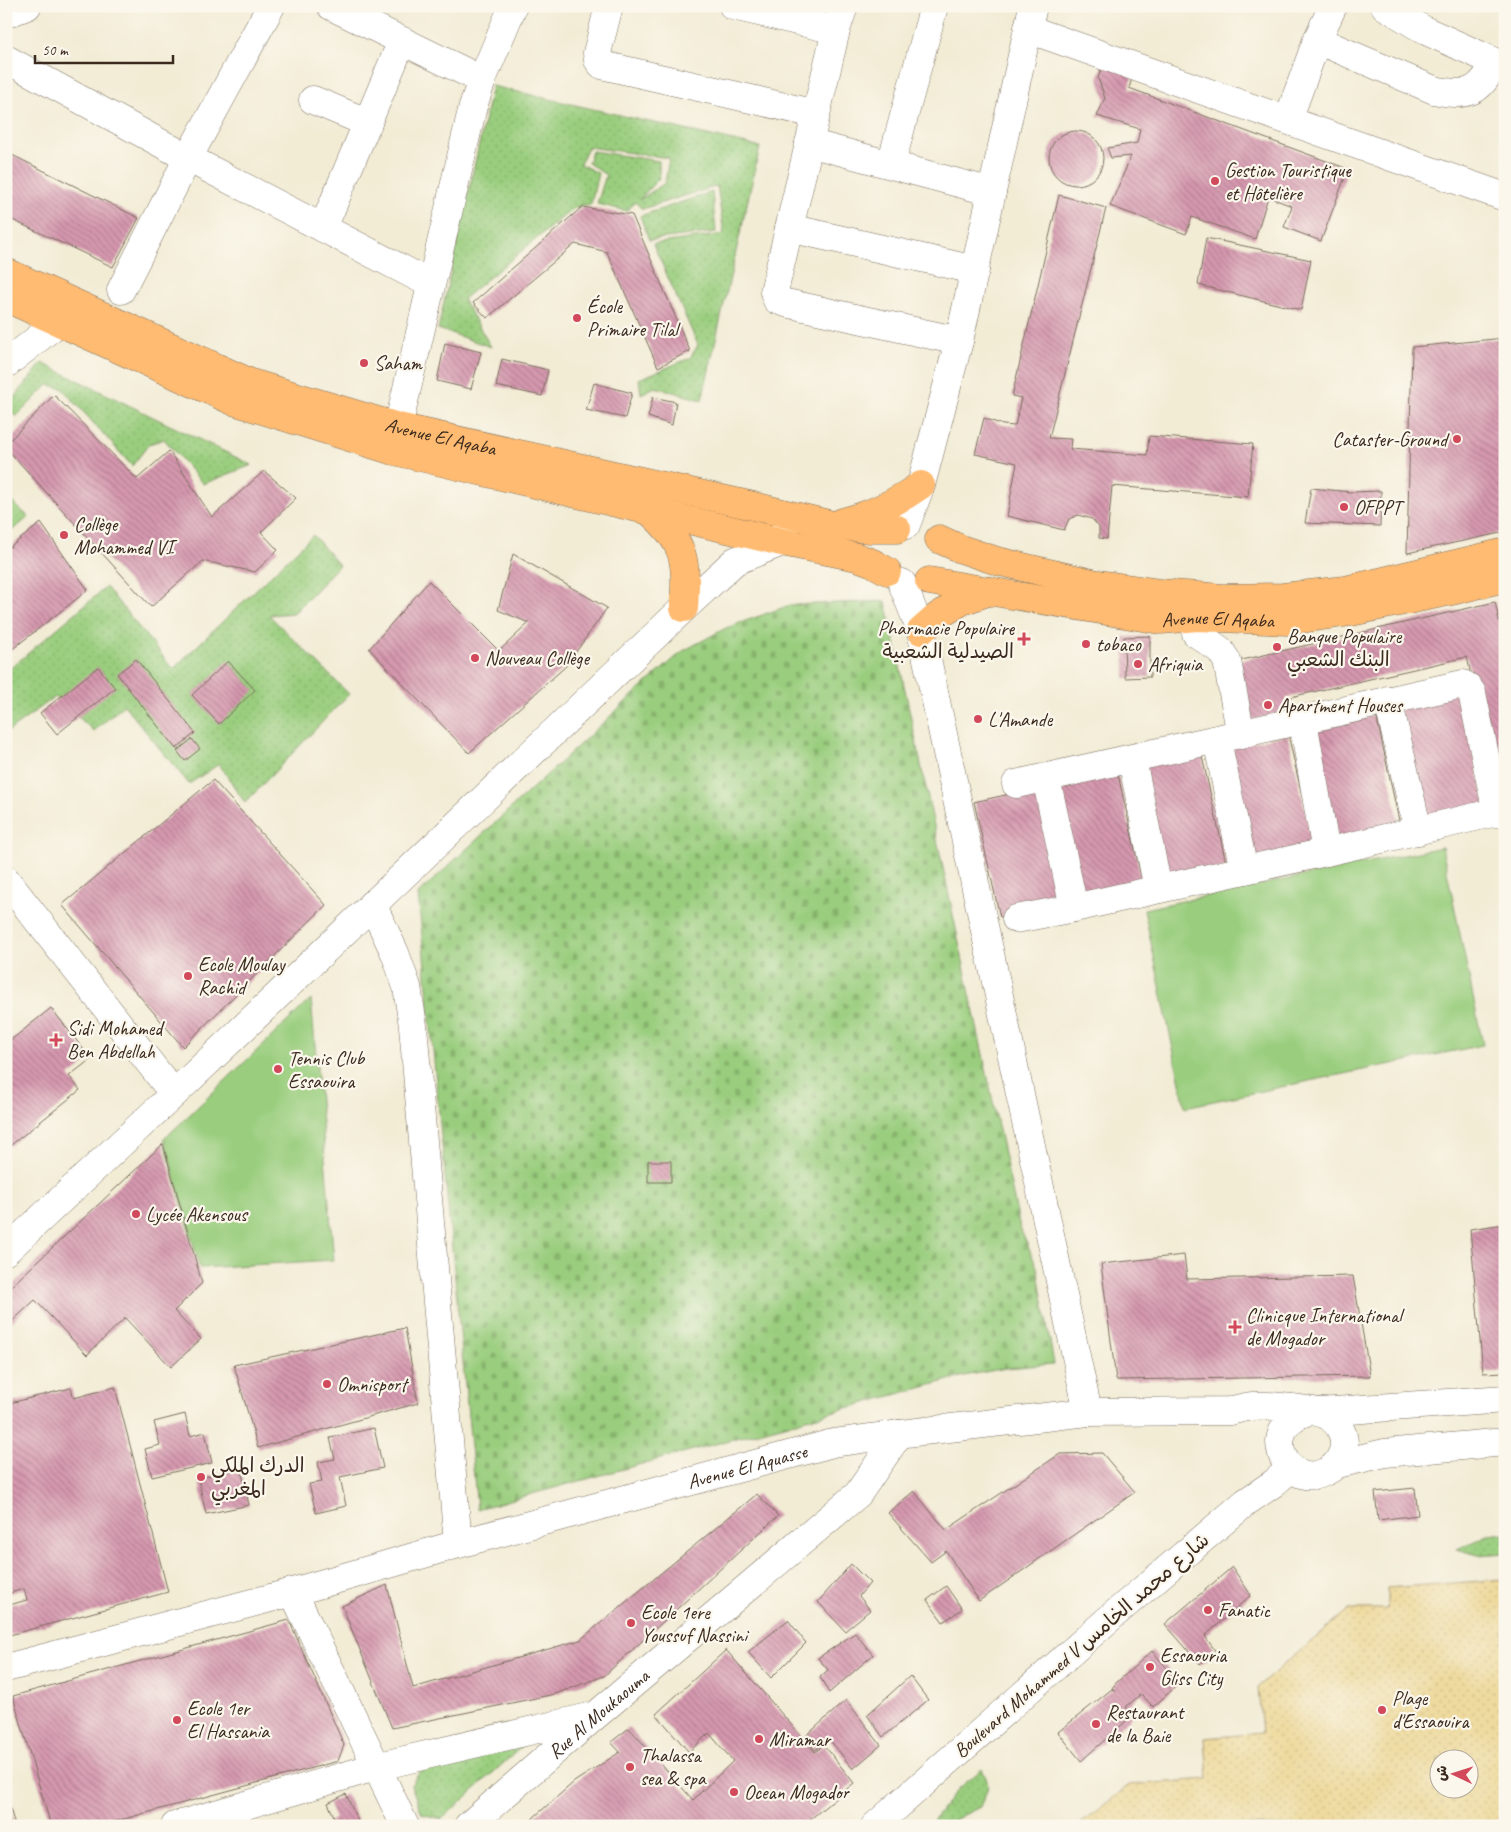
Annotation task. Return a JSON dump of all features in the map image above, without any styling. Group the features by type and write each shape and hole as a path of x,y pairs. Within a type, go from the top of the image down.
{"main road":[{"name":"Avenue El Aqaba","path":"6,272 69,314"},
{"name":"Avenue El Aqaba","path":"6,298 69,314 394,438 648,510 782,542 857,557 873,562 910,580 991,590 1160,620 1198,617 1287,621 1351,612 1505,578"},
{"name":"Avenue El Aqaba","path":"394,438 749,504 833,525 917,531 961,550 997,562 1092,583 1160,593 1222,598 1283,597 1345,590 1505,552"},
{"path":"833,525 860,518 892,504 921,485"},
{"path":"648,510 667,527 680,548 686,576 684,608"},
{"path":"917,531 943,548 944,558 936,575 910,580 884,562 883,553 885,543 890,535 917,531"},
{"path":"921,631 938,616 962,601 991,590"}],"street":[{"path":"6,14 27,6"},
{"path":"121,290 188,158 271,6"},
{"path":"331,6 482,80"},
{"path":"394,438 462,151 482,80 513,6"},
{"path":"609,6 597,54 598,60 602,65 816,114"},
{"path":"733,6 840,18 774,292 777,300 959,341"},
{"path":"891,164 934,6"},
{"path":"1288,120 1332,6"},
{"path":"1318,40 1434,90 1454,95 1477,88 1486,80 1500,54 1424,30 1385,6"},
{"path":"917,531 921,485 959,341 1030,18 1288,120 1505,196"},
{"path":"323,228 402,41"},
{"path":"6,59 188,158 431,284"},
{"path":"313,100 368,123"},
{"path":"809,142 992,192"},
{"path":"789,228 975,270"},
{"path":"6,364 69,314"},
{"path":"735,561 749,504"},
{"path":"6,1251 735,561 782,542 788,514"},
{"path":"910,580 1088,1412"},
{"path":"1198,617 1196,632 1220,650 1227,661 1229,737 1244,870"},
{"path":"1016,784 1463,684 1472,693 1501,812 1074,908 1016,919"},
{"path":"1388,700 1418,831"},
{"path":"1303,721 1326,852"},
{"path":"1132,759 1158,889"},
{"path":"1046,778 1074,908"},
{"path":"6,880 174,1094"},
{"path":"372,904 395,953 407,987 458,1544"},
{"path":"1286,1459 1281,1435 1289,1420 1298,1414 1492,1400 1494,1442 1384,1453 1337,1464"},
{"path":"1252,1406 1277,1406 1330,1416 1338,1424 1343,1434 1342,1455 1337,1464 1329,1471 1320,1475 1310,1476 1300,1473 1286,1459 1268,1432 1253,1422 1221,1411 1252,1406"},
{"name":"Avenue El Aquasse","path":"6,1668 293,1592 458,1544 833,1443 1088,1412 1221,1411"},
{"name":"Rue Al Moukaouma","path":"468,1826 858,1494 899,1434"},
{"name":"Boulevard Mohammed V شارع محمد الخامس","path":"875,1826 1111,1617 1246,1502 1274,1484 1286,1459"},
{"path":"293,1592 404,1826"},
{"path":"175,1826 375,1767 595,1716"}],"green space":[{"path":"492,86 760,147 702,400 655,387 641,394 639,379 690,358 698,345 653,244 724,234 717,186 642,209 635,202 627,211 597,204 606,175 588,163 592,151 659,161 659,178 639,200 665,183 669,158 588,147 580,164 598,173 591,204 575,207 463,299 491,347 438,329"},
{"path":"712,192 716,232 649,240 640,216"},
{"path":"42,363 252,465 203,484 164,439 149,444 132,466 62,388 48,385 16,417 7,407"},
{"path":"6,497 29,517 6,535"},
{"path":"313,535 339,565 294,613 269,615 349,694 245,803 219,764 189,784 124,705 94,731 55,697 6,733 6,672 106,587 173,669"},
{"path":"886,601 1020,1228 1037,1267 1054,1364 1006,1368 964,1376 477,1509 418,894 683,651 726,628 790,605"},
{"path":"1442,847 1483,1045 1185,1107 1144,909"},
{"name":"Tennis Club Essaouira","path":"311,999 334,1260 200,1268 164,1139"},
{"path":"1505,1533 1505,1553 1478,1555 1457,1549 1488,1535"},
{"path":"527,1742 442,1819 422,1814 411,1785 421,1770"},
{"path":"982,1769 988,1785 980,1807 958,1818 949,1826 929,1826 957,1790"}],"sand":[{"name":"Plage d'Essaouira","path":"1505,1579 1505,1826 1078,1826 1129,1785 1208,1779 1205,1738 1262,1733 1258,1687 1349,1609 1387,1609 1387,1588"}],"building":[{"path":"1103,63 1133,75 1129,88 1348,169 1321,241 1284,227 1292,206 1268,197 1255,239 1192,217 1186,234 1110,206 1131,156 1111,158 1107,148 1137,143 1140,129 1097,116 1105,98 1098,78"},
{"path":"1071,131 1081,131 1091,135 1099,143 1103,158 1099,173 1091,181 1081,185 1071,185 1061,181 1053,173 1049,163 1049,153 1053,143 1061,135"},
{"path":"6,152 139,218 113,267 6,217"},
{"path":"1059,195 1106,208 1049,438 1071,439 1070,449 1147,455 1149,436 1253,444 1248,497 1112,486 1107,539 1099,538 1099,527 1092,519 1078,515 1069,519 1064,530 1007,516 1017,463 975,454 984,418 1003,425 1015,426 1021,398 1012,396"},
{"path":"582,207 632,215 690,351 658,367 607,252 575,244 487,318 473,303"},
{"path":"1206,238 1311,260 1301,310 1198,285"},
{"name":"Cataster-Ground","path":"1505,338 1505,532 1407,553 1412,347"},
{"path":"445,343 481,352 471,389 437,381"},
{"path":"502,359 548,370 542,396 496,386"},
{"path":"594,383 632,393 625,418 586,410"},
{"path":"54,395 137,479 169,451 212,517 264,471 296,498 261,532 278,550 255,572 203,561 151,607 6,448 6,444"},
{"path":"653,397 676,402 672,425 648,417"},
{"name":"OFPPT","path":"1311,488 1351,492 1381,491 1380,526 1305,523"},
{"path":"41,523 88,590 6,654 6,550"},
{"name":"Nouveau Collège","path":"513,554 607,608 566,666 469,753 369,649 429,581 499,651 529,623 498,610"},
{"name":"Apartment Houses","path":"1495,602 1505,647 1505,796 1499,798 1467,657 1286,698 1289,711 1251,720 1238,661"},
{"name":"Afriquia","path":"1150,636 1150,677 1125,678 1124,637"},
{"path":"136,659 195,733 176,749 117,674"},
{"path":"228,661 255,690 219,724 192,695"},
{"path":"98,667 115,688 57,734 40,713"},
{"path":"1460,692 1486,807 1424,821 1398,706"},
{"path":"1376,715 1401,830 1339,844 1313,729"},
{"path":"1288,734 1314,849 1252,863 1226,748"},
{"path":"192,739 200,749 185,761 177,751"},
{"path":"1201,752 1227,867 1165,881 1139,766"},
{"path":"1117,770 1143,885 1081,899 1055,784"},
{"name":"Ecole Moulay Rachid","path":"213,780 326,905 183,1047 62,905"},
{"path":"1037,788 1062,903 1000,917 974,802"},
{"path":"51,1008 91,1059 69,1076 80,1090 6,1149 6,1044"},
{"name":"Lycée Akensous","path":"163,1144 202,1283 174,1311 201,1339 171,1367 125,1318 87,1355 35,1300 6,1327 6,1291"},
{"path":"648,1161 671,1161 671,1182 648,1182"},
{"path":"1505,1224 1505,1372 1483,1373 1470,1229"},
{"name":"Clinicque International de Mogador","path":"1184,1255 1187,1279 1353,1276 1370,1376 1116,1380 1101,1264"},
{"name":"Omnisport","path":"405,1328 418,1403 258,1448 234,1365"},
{"path":"115,1387 168,1592 6,1636 6,1606 27,1600 24,1589 6,1594 6,1404 71,1388 74,1398"},
{"path":"185,1414 190,1436 205,1432 212,1463 152,1477 145,1449 160,1445 154,1422"},
{"path":"374,1428 383,1468 340,1477 346,1506 316,1513 309,1484 322,1482 318,1462 335,1459 330,1438"},
{"path":"1102,1453 1135,1492 979,1601 946,1551 931,1562 888,1513 914,1491 946,1530 1060,1454"},
{"path":"241,1469 249,1505 206,1514 198,1478"},
{"path":"1415,1488 1418,1515 1378,1520 1375,1492"},
{"name":"Ecole 1ere Youssuf Nassini","path":"757,1494 778,1516 604,1676 555,1694 392,1728 342,1606 387,1585 413,1688 580,1640"},
{"path":"851,1564 870,1583 859,1596 870,1610 845,1631 818,1602"},
{"name":"Fanatic","path":"1232,1567 1251,1595 1205,1636 1216,1652 1200,1664 1165,1624"},
{"path":"946,1586 962,1609 943,1622 927,1600"},
{"name":"Ecole 1er El Hassania","path":"289,1620 344,1745 338,1761 98,1826 51,1826 13,1696"},
{"path":"788,1620 806,1643 771,1678 748,1652"},
{"path":"855,1633 873,1655 829,1693 820,1677 828,1670 818,1658"},
{"path":"726,1650 815,1752 824,1745 854,1783 802,1826 528,1826 534,1817 574,1782 620,1752 611,1742 629,1728 693,1800 733,1761 709,1733 689,1752 656,1714"},
{"path":"1152,1651 1180,1683 1153,1707 1141,1694 1126,1707 1133,1715 1081,1761 1058,1732 1112,1689 1116,1693 1112,1688 1116,1683"},
{"path":"910,1676 928,1700 883,1737 867,1715"},
{"path":"846,1700 881,1745 853,1769 829,1739 815,1750 805,1737"},
{"path":"346,1794 360,1826 332,1826 330,1821 335,1819 328,1803"},
{"path":"7,1797 15,1826 6,1826"}],"place":[{"name":"Gestion Touristique et Hôtelière","path":"1215,181"},
{"name":"École Primaire Tilal","path":"577,318"},
{"name":"Saham","path":"364,363"},
{"name":"Cataster-Ground","path":"1457,439"},
{"name":"OFPPT","path":"1344,507"},
{"name":"Collège Mohammed VI","path":"64,535"},
{"name":"Pharmacie Populaire الصيدلية الشعبية","path":"1024,639"},
{"name":"tobaco","path":"1086,644"},
{"name":"Banque Populaire البنك الشعبي","path":"1277,647"},
{"name":"Nouveau Collège","path":"475,658"},
{"name":"Afriquia","path":"1138,664"},
{"name":"Apartment Houses","path":"1268,705"},
{"name":"L'Amande","path":"978,719"},
{"name":"Ecole Moulay Rachid","path":"188,976"},
{"name":"Sidi Mohamed Ben Abdellah","path":"56,1040"},
{"name":"Tennis Club Essaouira","path":"278,1069"},
{"name":"Lycée Akensous","path":"136,1214"},
{"name":"Clinicque International de Mogador","path":"1235,1327"},
{"name":"Omnisport","path":"327,1384"},
{"name":"الدرك الملكي المغربي","path":"201,1477"},
{"name":"Fanatic","path":"1208,1610"},
{"name":"Ecole 1ere Youssuf Nassini","path":"631,1623"},
{"name":"Essaouria Gliss City","path":"1150,1667"},
{"name":"Plage d'Essaouira","path":"1382,1710"},
{"name":"Ecole 1er El Hassania","path":"177,1720"},
{"name":"Restaurant de la Baie","path":"1096,1724"},
{"name":"Miramar","path":"759,1739"},
{"name":"Thalassa sea & spa","path":"630,1767"},
{"name":"Ocean Mogador","path":"734,1792"}]}
